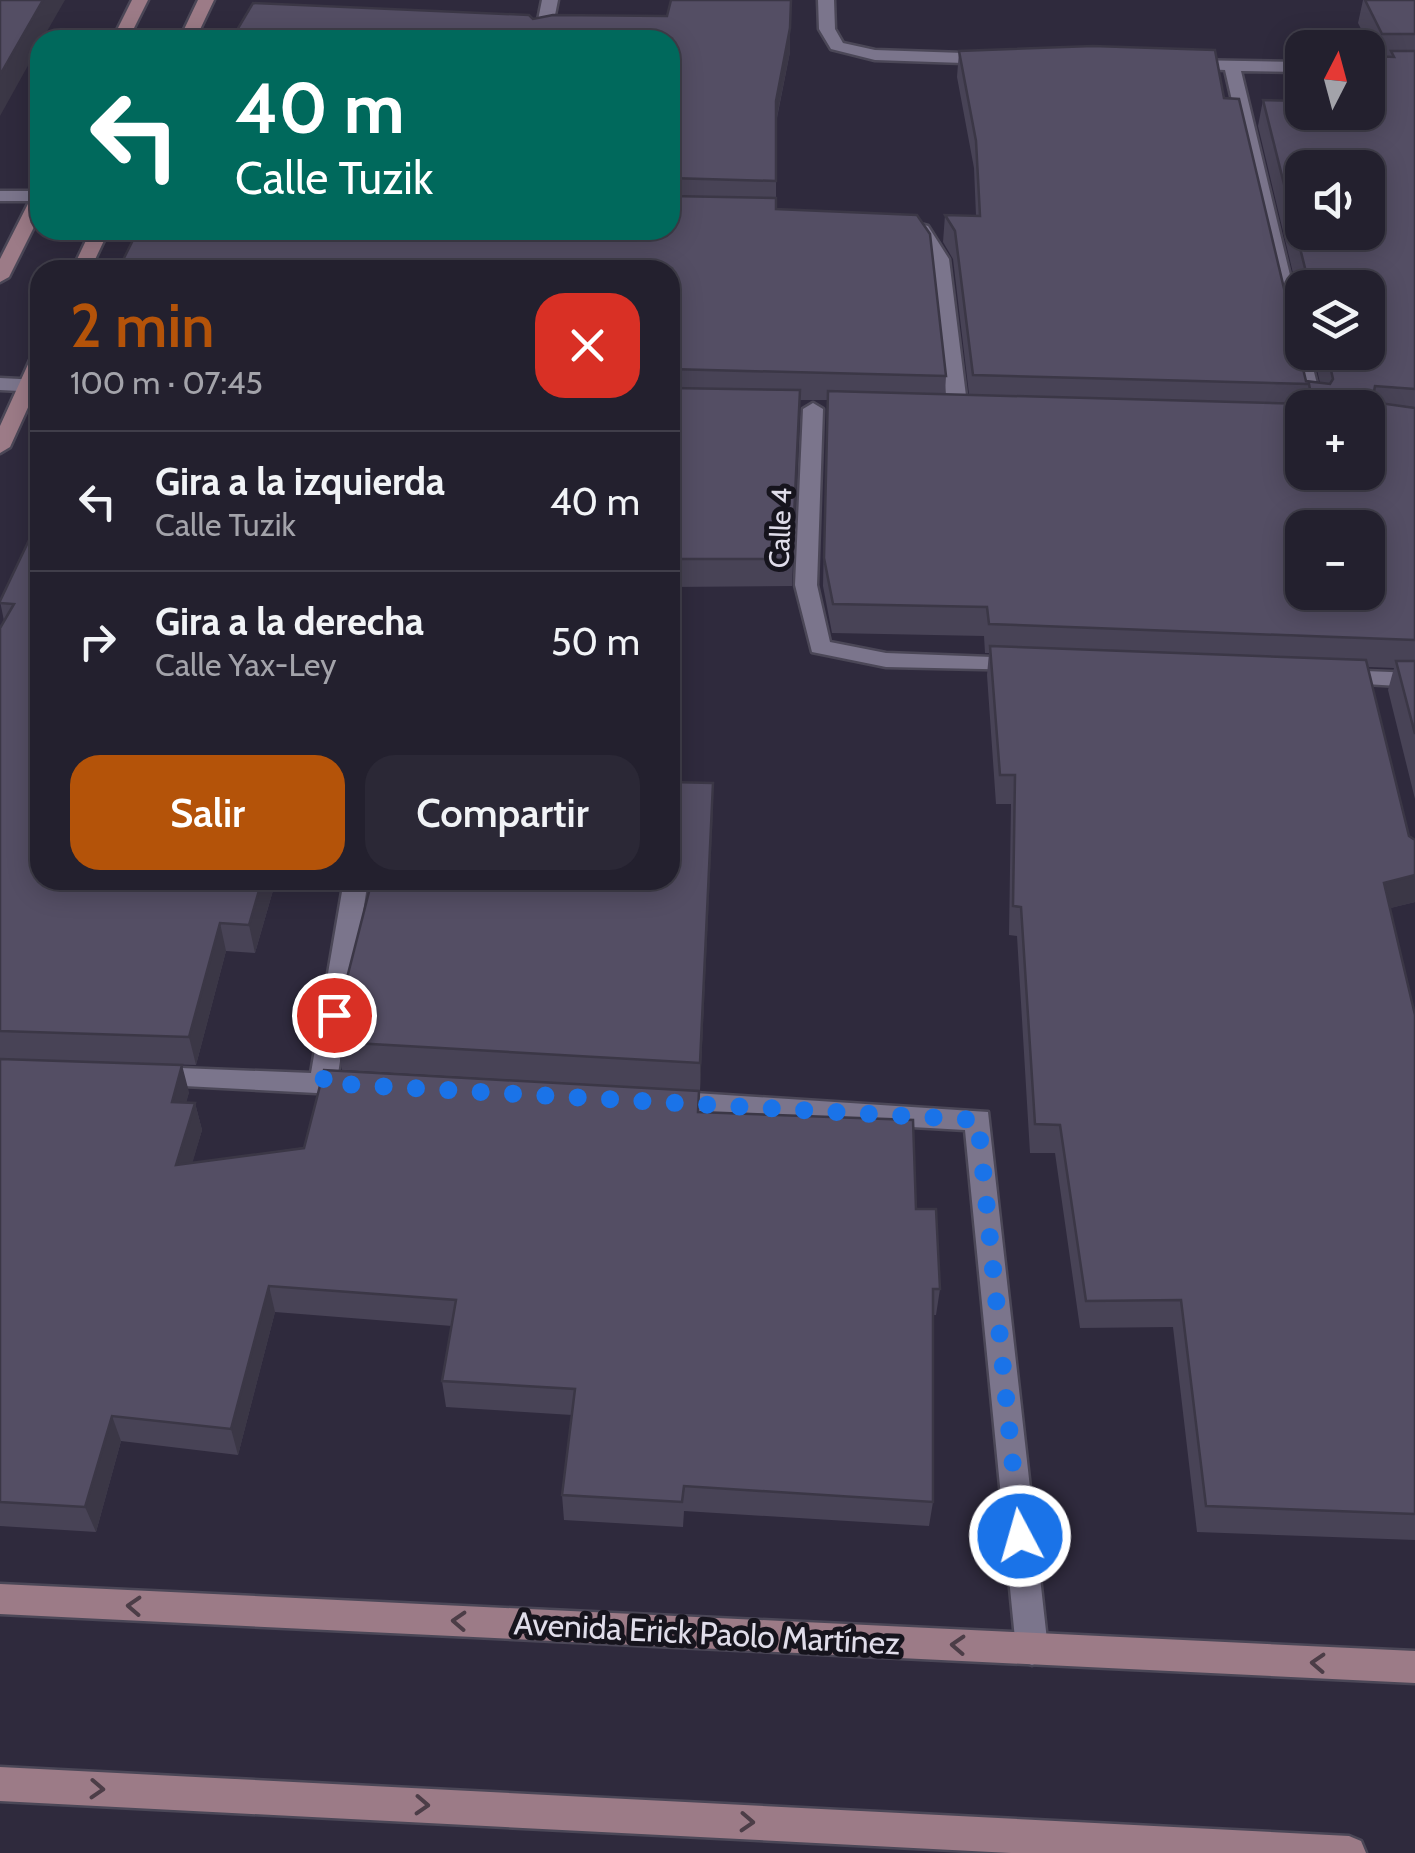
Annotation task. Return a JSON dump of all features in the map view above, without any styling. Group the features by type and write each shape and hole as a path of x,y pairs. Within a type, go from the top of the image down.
{"main road":[{"path":"125,30 140,0"},
{"path":"192,30 206,0"},
{"path":"0,277 30,217"},
{"path":"0,447 30,393"},
{"name":"Avenida Erick Paolo Martínez","path":"0,1599 1415,1667"},
{"path":"0,1784 1349,1853"}],"street":[{"path":"544,30 550,0"},
{"path":"826,0 826,29 837,46 875,55 1014,60"},
{"path":"1172,64 1285,68"},
{"path":"1232,66 1308,390"},
{"path":"0,196 30,197"},
{"path":"895,222 922,230 940,259 958,412"},
{"path":"0,384 30,386"},
{"name":"Calle 4","path":"813,409 806,585 820,647 886,660 1041,666"},
{"path":"1312,676 1372,688 1415,680"},
{"path":"323,1083 354,890"},
{"path":"133,1076 383,1086"},
{"path":"641,1101 978,1120 1032,1649"}],"building":[{"path":"0,0 43,0 0,75"},
{"path":"671,0 791,0 790,28 776,101 776,181 680,178 680,30 237,30 253,3 529,15 533,19 553,15 667,16"},
{"path":"1365,0 1415,0 1415,34 1385,34 1385,30 1380,30"},
{"path":"1093,46 1215,50 1224,98 1239,99 1285,293 1285,370 1303,370 1306,381 1330,384 1331,370 1385,370 1385,270 1306,270 1300,250 1385,250 1385,150 1285,150 1285,188 1263,100 1285,101 1285,130 1385,130 1385,57 1394,57 1391,51 1415,51 1415,389 1375,386 1374,390 1310,390 1309,384 973,375 955,231 945,215 980,216 976,141 959,51"},
{"path":"680,196 776,198 776,209 917,215 930,234 946,376 680,369 680,260 123,260 133,240 680,240"},
{"path":"680,388 800,390 792,559 680,559"},
{"path":"828,391 1285,403 1285,490 1385,490 1385,404 1415,408 1415,640 989,624 987,607 833,604 824,558"},
{"path":"30,538 30,890 259,890 249,925 220,923 189,1037 0,1031 0,628 14,604 0,601"},
{"path":"990,646 1366,660 1409,836 1415,840 1415,875 1384,883 1415,1015 1415,1514 1206,1506 1181,1300 1086,1301 1060,1125 1035,1124 1021,907 1013,906 1015,775 1000,775"},
{"path":"1396,661 1415,661 1415,734"},
{"path":"680,782 713,783 700,1063 337,1042 347,978 369,890 680,890"},
{"path":"0,1059 182,1065 172,1102 195,1103 176,1165 304,1148 324,1070 699,1091 698,1112 913,1120 916,1209 936,1209 940,1289 933,1289 933,1502 684,1486 682,1502 562,1495 575,1389 442,1381 456,1300 269,1286 231,1429 112,1416 85,1507 0,1502"}],"route":[{"path":"334,1015 323,1083 978,1120 1020,1536"}]}
